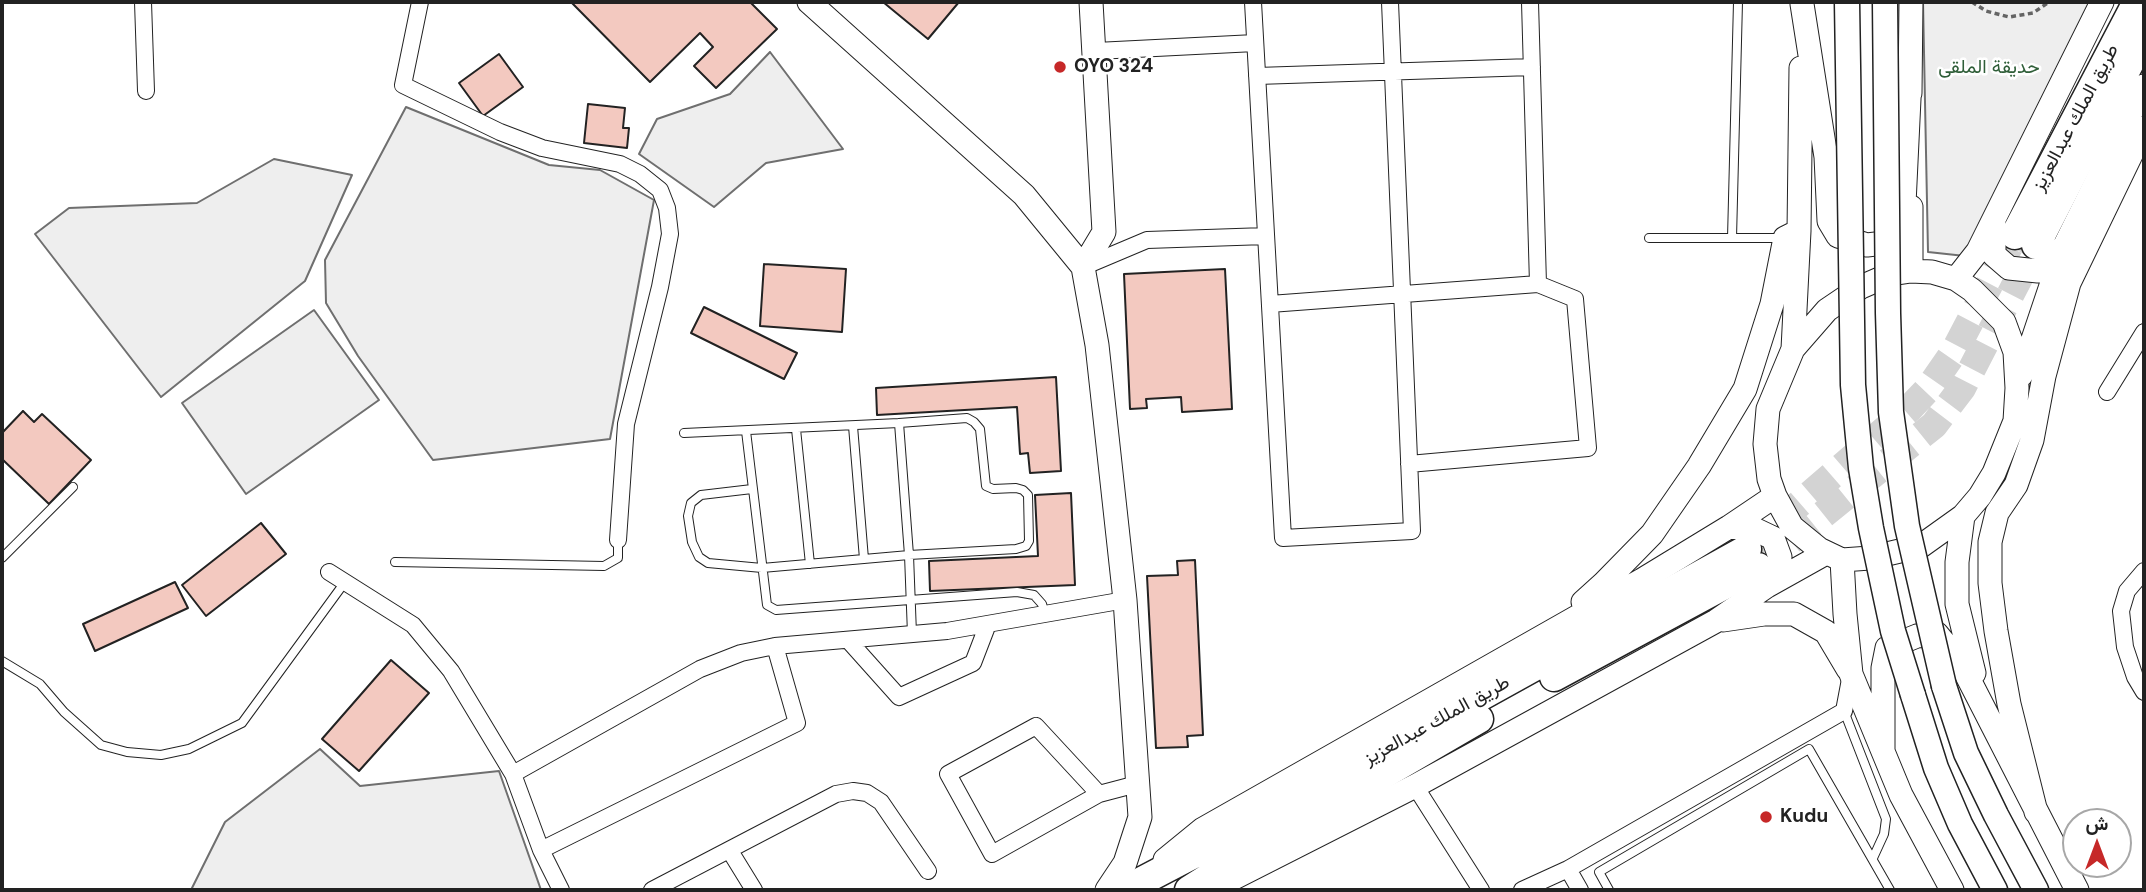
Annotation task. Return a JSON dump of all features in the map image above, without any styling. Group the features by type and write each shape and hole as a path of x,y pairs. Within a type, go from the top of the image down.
{"highway":[{"name":"طريق الملك عبدالعزيز","path":"2015,233 2137,2"},
{"name":"طريق الملك عبدالعزيز","path":"2015,233 2144,35"},
{"name":"طريق الملك عبدالعزيز","path":"1121,889 1232,834 1750,557"},
{"name":"طريق الملك عبدالعزيز","path":"1189,890 1750,557"}],"main road":[{"path":"809,2 1024,195 1083,267 1097,345 1125,600 1140,817 1125,863 1121,889"},
{"path":"1083,267 1104,232 1096,51 1091,2"},
{"path":"1847,2 1853,385 1861,468 1871,528 1893,631 1936,768 1960,824 1996,890"},
{"path":"1885,2 1891,412 1907,526 1944,686 1966,753 2036,890"},
{"path":"1911,2 1911,271"},
{"path":"2064,247 2038,271 2009,268 1994,255 2015,233 2102,2"},
{"path":"1802,3 1826,156 1829,221 1838,236 1867,245 1893,242 1904,204 1910,78"},
{"path":"1793,349 1792,234 1802,3"},
{"path":"2017,387 2064,247 2144,86"},
{"path":"2036,812 2009,704 1996,631 1990,583 1990,542 1997,513 2016,485 2032,440 2044,376 2069,283 2144,128"},
{"path":"1956,279 1978,251 2015,233"},
{"path":"1543,636 1604,583 1652,534 1699,466 1745,389 1792,234"},
{"path":"1121,889 1203,829 1543,636 1750,557 1834,556 1870,558 1921,546 1963,516 1980,496 1994,472 2015,421 2015,352 2004,322 1972,290 1956,279 1932,272 1891,274 1861,287 1827,310 1793,349 1768,410 1765,444 1774,496 1792,527 1834,556 1845,614 1851,674"},
{"path":"1716,621 1750,557 1774,496"},
{"path":"1963,516 1957,562 1957,604 1968,655 1991,726"},
{"path":"1205,890 1228,881 1415,786 1716,621 1764,614 1794,614 1826,632 1851,674 1900,795 1952,890"},
{"path":"1883,751 1883,668 1887,648 1917,636 1937,634 1960,662 2077,890"}],"street":[{"path":"143,2 146,91"},
{"path":"420,2 403,85 500,132 542,148 620,164 640,174 660,190 667,208 670,234 660,287 626,424 618,540"},
{"path":"1253,2 1283,538 1412,531 1390,2"},
{"path":"1530,2 1538,284"},
{"path":"1096,51 1255,43"},
{"path":"1257,76 1532,67"},
{"path":"1083,267 1147,240 1266,236"},
{"path":"1270,304 1538,284 1575,299 1588,448 1409,464"},
{"path":"2107,392 2144,332"},
{"path":"2144,571 2127,591 2121,611 2125,647 2135,677 2144,692"},
{"path":"329,572 413,625 451,671 513,774 541,850 561,890"},
{"path":"513,774 700,669 741,653 775,646 912,634 988,624 1125,600"},
{"path":"848,640 899,696 973,663 988,624"},
{"path":"541,850 797,723 775,646"},
{"path":"1522,890 1568,869 1844,711 1851,674"},
{"path":"1099,794 1036,726 948,774 992,854 1099,794 1137,784"},
{"path":"1415,786 1481,890"},
{"path":"652,890 836,794 853,790 867,793 881,802 928,871"},
{"path":"730,851 754,890"},
{"path":"1568,869 1580,890"}],"lane":[{"path":"1732,238 1738,2"},
{"path":"1648,238 1732,238 1792,234"},
{"path":"684,433 967,418 980,429 986,486 993,489 1016,488 1028,495 1029,541 1026,546 1016,549 762,568 708,563 699,557 692,542 688,516 691,503 701,495 752,489"},
{"path":"899,423 912,634"},
{"path":"853,426 864,559"},
{"path":"796,429 810,564"},
{"path":"746,431 767,605 776,610 1017,592 1034,595 1042,604 1045,614"},
{"path":"2,558 73,487"},
{"path":"395,562 604,566 618,558 618,540"},
{"path":"2,661 40,684 64,712 102,745 127,752 161,755 189,749 242,723 345,582"},
{"path":"1844,711 1886,819 1884,834 1873,859"},
{"path":"1609,890 1599,872 1809,750 1890,890"}],"path":[{"path":"1972,2 1986,11 2009,17 2033,13 2049,2"}],"green space":[{"name":"حديقة الملقى","path":"1923,2 2097,2 1965,256 1928,252"},
{"path":"770,52 843,149 766,163 714,207 639,154 657,119 730,94"},
{"path":"406,107 549,165 600,170 654,200 610,439 433,460 358,356 326,303 325,260"},
{"path":"274,159 352,175 305,281 161,397 35,234 69,208 197,203"},
{"path":"314,310 379,400 246,494 182,403"},
{"path":"320,749 360,786 499,771 541,890 191,890 225,822"}],"building":[{"path":"571,2 750,2 777,29 716,88 694,66 713,47 700,33 650,82"},
{"path":"883,2 959,2 928,39"},
{"path":"499,54 523,87 483,116 459,83"},
{"path":"588,104 625,108 623,128 629,128 627,148 584,143"},
{"path":"764,264 846,269 842,332 760,326"},
{"path":"1225,269 1232,409 1182,412 1181,397 1146,399 1147,408 1130,409 1124,274"},
{"path":"704,307 797,353 784,379 691,333"},
{"path":"1056,377 1061,471 1030,473 1028,453 1020,454 1017,407 877,415 876,388"},
{"path":"23,411 34,422 42,414 91,460 49,504 2,459 2,433"},
{"path":"1071,493 1075,585 930,591 929,561 1038,556 1035,495"},
{"path":"261,523 286,554 206,616 182,585"},
{"path":"1195,560 1203,735 1187,736 1188,747 1156,748 1147,576 1178,575 1177,561"},
{"path":"175,582 188,608 95,651 83,624"},
{"path":"391,660 429,693 359,771 322,739"}],"tunnel":[{"path":"1747,549 1909,409 1929,388 1954,352 2015,235"},
{"path":"1758,567 1934,425 1962,388 2035,247"}],"place":[{"name":"OYO 324","path":"1060,67"},
{"name":"Kudu","path":"1766,817"}]}
